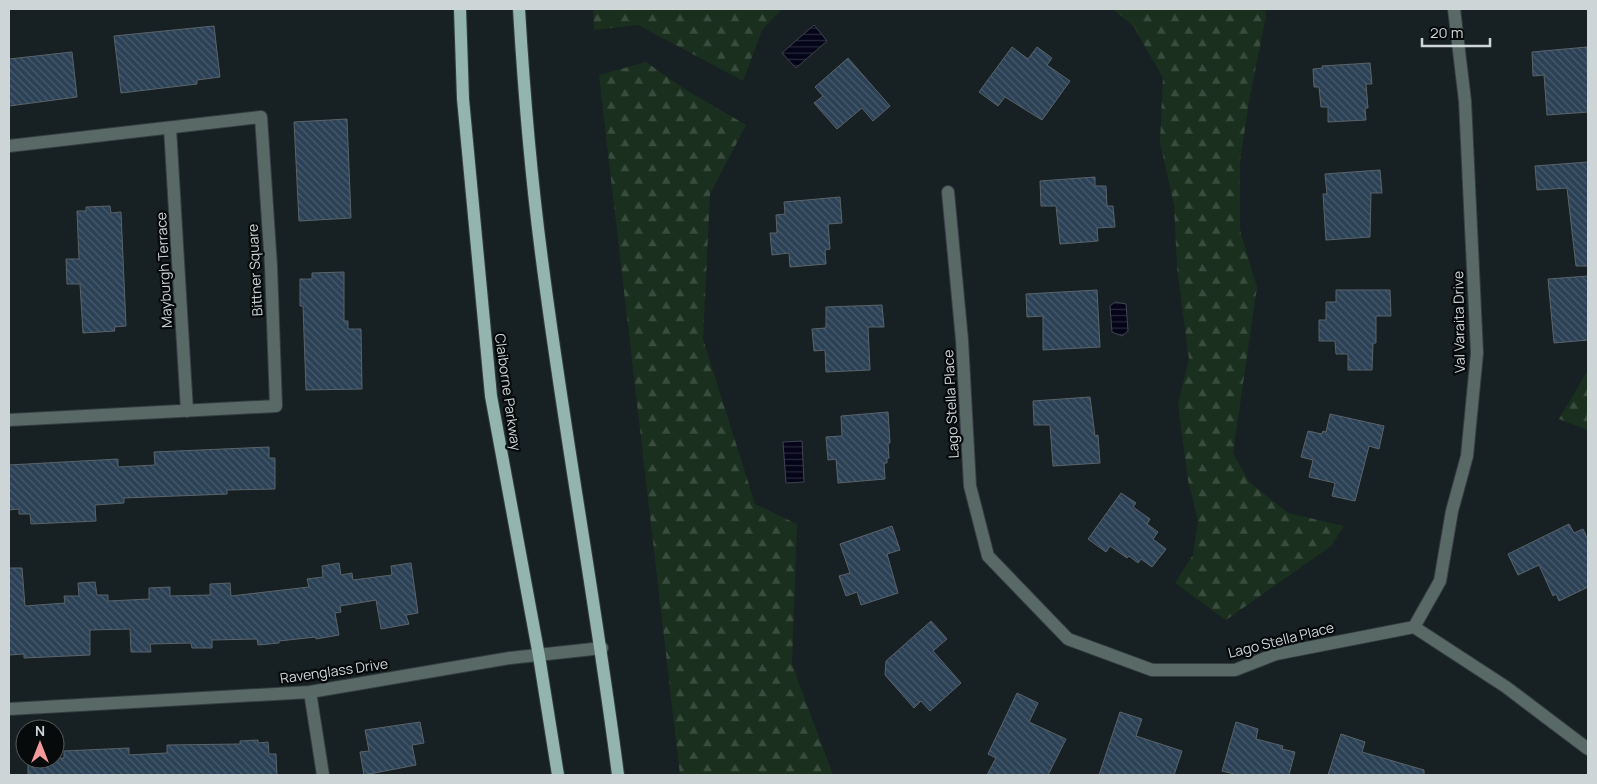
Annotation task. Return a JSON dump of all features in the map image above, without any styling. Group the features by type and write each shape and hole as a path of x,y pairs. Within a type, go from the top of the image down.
{"main road":[{"name":"Claiborne Parkway","path":"460,9 464,109 491,396 539,656 558,775"},
{"path":"518,9 542,260 602,648 618,775"}],"street":[{"name":"Val Varaita Drive","path":"1414,627 1440,581 1452,511 1467,456 1477,353 1465,101 1454,9"},
{"name":"Bittner Square","path":"9,146 261,117 271,266 276,406 9,420"},
{"name":"Mayburgh Terrace","path":"170,128 187,411"},
{"name":"Lago Stella Place","path":"948,192 962,340 970,486 988,556 1068,639 1152,670 1235,670 1276,654 1414,627"},
{"path":"1414,627 1506,687 1588,749"},
{"name":"Ravenglass Drive","path":"9,710 310,692 510,658 602,648"},
{"path":"310,692 323,775"}],"green space":[{"path":"593,9 782,9 762,30 743,81 638,25 594,30"},
{"path":"1113,9 1265,9 1266,16 1249,101 1240,161 1240,230 1257,287 1233,453 1249,482 1288,513 1344,526 1331,546 1226,620 1175,583 1193,555 1198,521 1188,480 1178,404 1189,359 1177,267 1174,205 1160,142 1163,78 1134,27"},
{"path":"646,62 683,88 746,125 710,194 703,339 755,504 797,524 792,664 833,775 680,775 599,75"},
{"path":"1588,370 1588,430 1559,419"}],"water":[{"path":"814,25 827,41 796,68 782,53"},
{"path":"1115,302 1126,304 1128,331 1122,336 1112,332 1110,306"},
{"path":"802,441 804,482 786,483 783,442"}],"building":[{"path":"214,26 220,77 197,80 197,84 121,93 114,36"},
{"path":"1012,47 1028,59 1037,47 1052,58 1047,65 1070,81 1042,120 1005,97 998,106 979,92"},
{"path":"1587,47 1588,112 1547,115 1544,75 1533,76 1532,52"},
{"path":"72,52 77,97 9,106 9,59"},
{"path":"848,58 890,106 873,121 862,108 837,129 814,103 823,96 815,87"},
{"path":"1370,63 1372,84 1366,84 1368,108 1365,108 1366,120 1328,122 1328,107 1321,107 1319,87 1314,87 1313,69 1323,68 1322,66"},
{"path":"347,119 351,218 299,221 294,122"},
{"path":"1588,162 1588,266 1576,266 1567,188 1537,190 1535,166"},
{"path":"1380,170 1382,193 1371,193 1370,237 1326,240 1323,194 1327,194 1325,174"},
{"path":"1095,177 1095,186 1106,186 1107,206 1113,206 1115,227 1097,228 1098,241 1060,244 1056,206 1041,206 1040,181"},
{"path":"840,197 842,223 828,224 830,249 825,250 826,264 790,267 789,253 772,255 770,233 777,233 776,215 785,214 784,202"},
{"path":"110,206 111,213 121,212 126,326 114,327 115,331 83,333 80,284 67,284 66,259 79,259 77,211 86,211 86,207"},
{"path":"344,272 344,321 348,321 348,329 361,329 362,389 306,390 303,306 300,306 300,279 312,279 312,273"},
{"path":"1588,276 1588,340 1554,343 1548,279"},
{"path":"1097,290 1100,347 1043,350 1043,316 1027,317 1026,294"},
{"path":"1336,290 1390,290 1391,316 1376,316 1376,343 1373,343 1372,370 1348,370 1348,354 1336,354 1335,341 1319,341 1319,320 1326,320 1326,302 1336,302"},
{"path":"882,305 884,327 868,327 870,370 826,372 825,350 814,351 812,329 826,328 826,307"},
{"path":"1090,397 1095,436 1098,435 1100,463 1053,466 1050,425 1034,425 1033,401"},
{"path":"888,412 890,443 888,443 889,458 887,458 887,463 884,463 885,479 838,483 836,459 828,460 826,437 842,436 841,416"},
{"path":"1330,414 1384,426 1379,449 1369,446 1355,501 1332,496 1335,483 1309,477 1313,460 1301,457 1308,431 1322,434 1323,431 1326,432"},
{"path":"269,447 269,458 275,458 275,489 227,490 227,494 124,498 124,503 95,505 96,521 31,524 30,514 19,514 19,509 9,510 9,465 118,459 118,467 155,465 154,452"},
{"path":"1121,493 1136,503 1133,507 1150,519 1147,524 1158,532 1153,539 1166,549 1152,567 1141,559 1138,563 1129,556 1127,558 1110,546 1106,552 1088,539"},
{"path":"1569,524 1574,533 1583,529 1588,540 1588,587 1559,601 1556,594 1553,596 1539,565 1518,575 1508,554"},
{"path":"892,526 900,550 887,554 898,593 861,605 857,592 846,596 839,576 850,573 840,544"},
{"path":"339,563 341,575 352,573 353,580 392,575 391,566 411,563 418,613 406,615 409,624 381,629 376,600 340,606 341,612 335,613 339,635 316,639 316,637 258,645 257,639 212,640 212,648 192,648 191,643 150,644 151,652 131,652 130,629 90,630 90,655 24,658 24,654 9,655 9,568 22,568 25,606 65,603 64,596 79,596 78,583 95,582 97,595 108,595 108,601 149,599 149,588 170,587 170,596 210,595 210,584 230,583 231,596 309,587 307,579 323,577 322,566"},
{"path":"931,621 947,639 933,651 961,683 930,711 921,701 914,708 885,675 886,661"},
{"path":"1017,693 1038,703 1029,722 1066,739 1048,775 987,775 996,758 988,754"},
{"path":"1120,712 1142,719 1136,736 1182,751 1174,775 1099,775"},
{"path":"420,722 424,743 412,745 416,765 364,775 360,752 369,751 365,730"},
{"path":"1236,722 1258,729 1256,739 1283,746 1282,749 1295,752 1289,775 1238,775 1222,771"},
{"path":"1341,734 1365,742 1362,752 1424,770 1424,775 1328,775"},
{"path":"258,740 258,743 268,742 269,754 276,754 277,775 28,775 28,769 65,769 65,751 129,748 129,755 167,753 167,745 240,744 240,741"}]}
